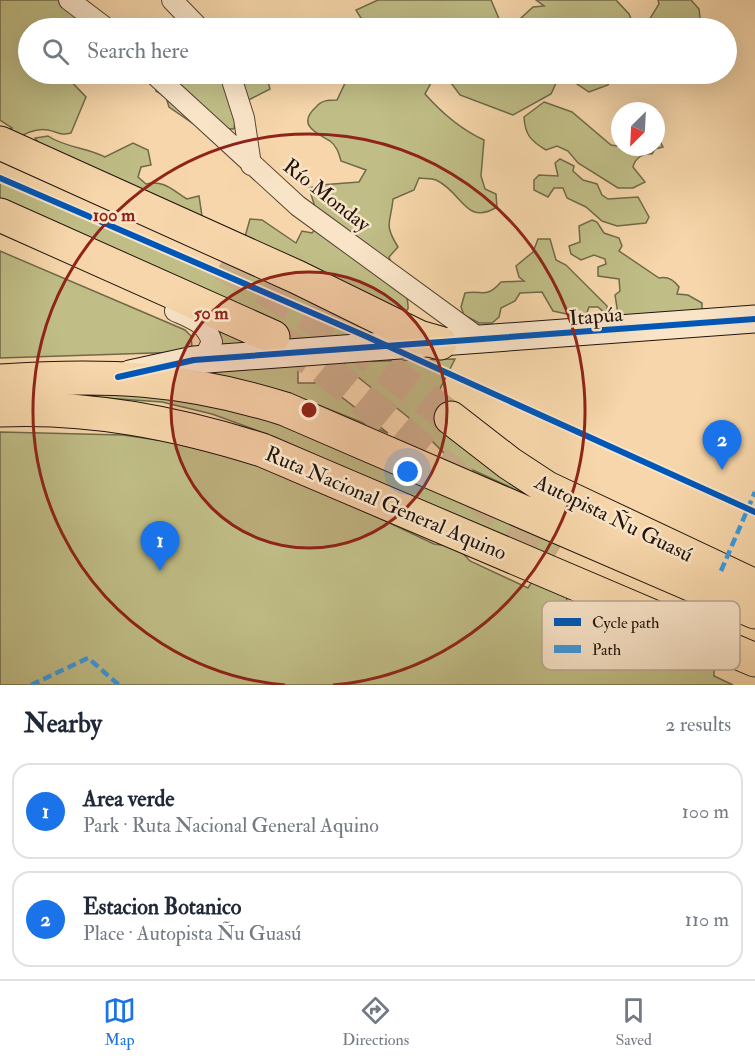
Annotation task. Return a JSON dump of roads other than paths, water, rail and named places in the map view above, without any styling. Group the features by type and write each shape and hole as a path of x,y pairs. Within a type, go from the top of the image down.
{"highway":[{"path":"0,143 297,277 419,337 441,343"},
{"path":"0,162 221,263"},
{"path":"0,214 273,337"},
{"path":"0,381 118,377 205,387 285,409 730,601"},
{"name":"Ruta Nacional General Aquino","path":"0,410 78,411 121,416 186,428 262,450 616,601"},
{"name":"Autopista Ñu Guasú","path":"451,418 509,463 548,488 755,586"},
{"path":"558,551 670,601"},
{"path":"740,606 755,612"},
{"path":"740,632 755,639"},
{"name":"Ruta Nacional General Aquino","path":"740,654 755,660"}],"street":[{"path":"69,0 93,18"},
{"path":"172,0 189,18"},
{"name":"Río Monday","path":"165,84 298,206 483,340"},
{"path":"234,84 244,118 251,165"},
{"path":"0,233 198,321 208,330 212,342 206,354 194,360"},
{"name":"Itapúa","path":"118,377 194,360 755,319"}],"tunnel":[{"path":"221,263 345,337 451,418"},
{"path":"282,342 320,365 509,521 558,551"}],"place":[{"name":"Estacion Botanico","path":"722,470"},
{"name":"Area verde","path":"160,571"}]}
